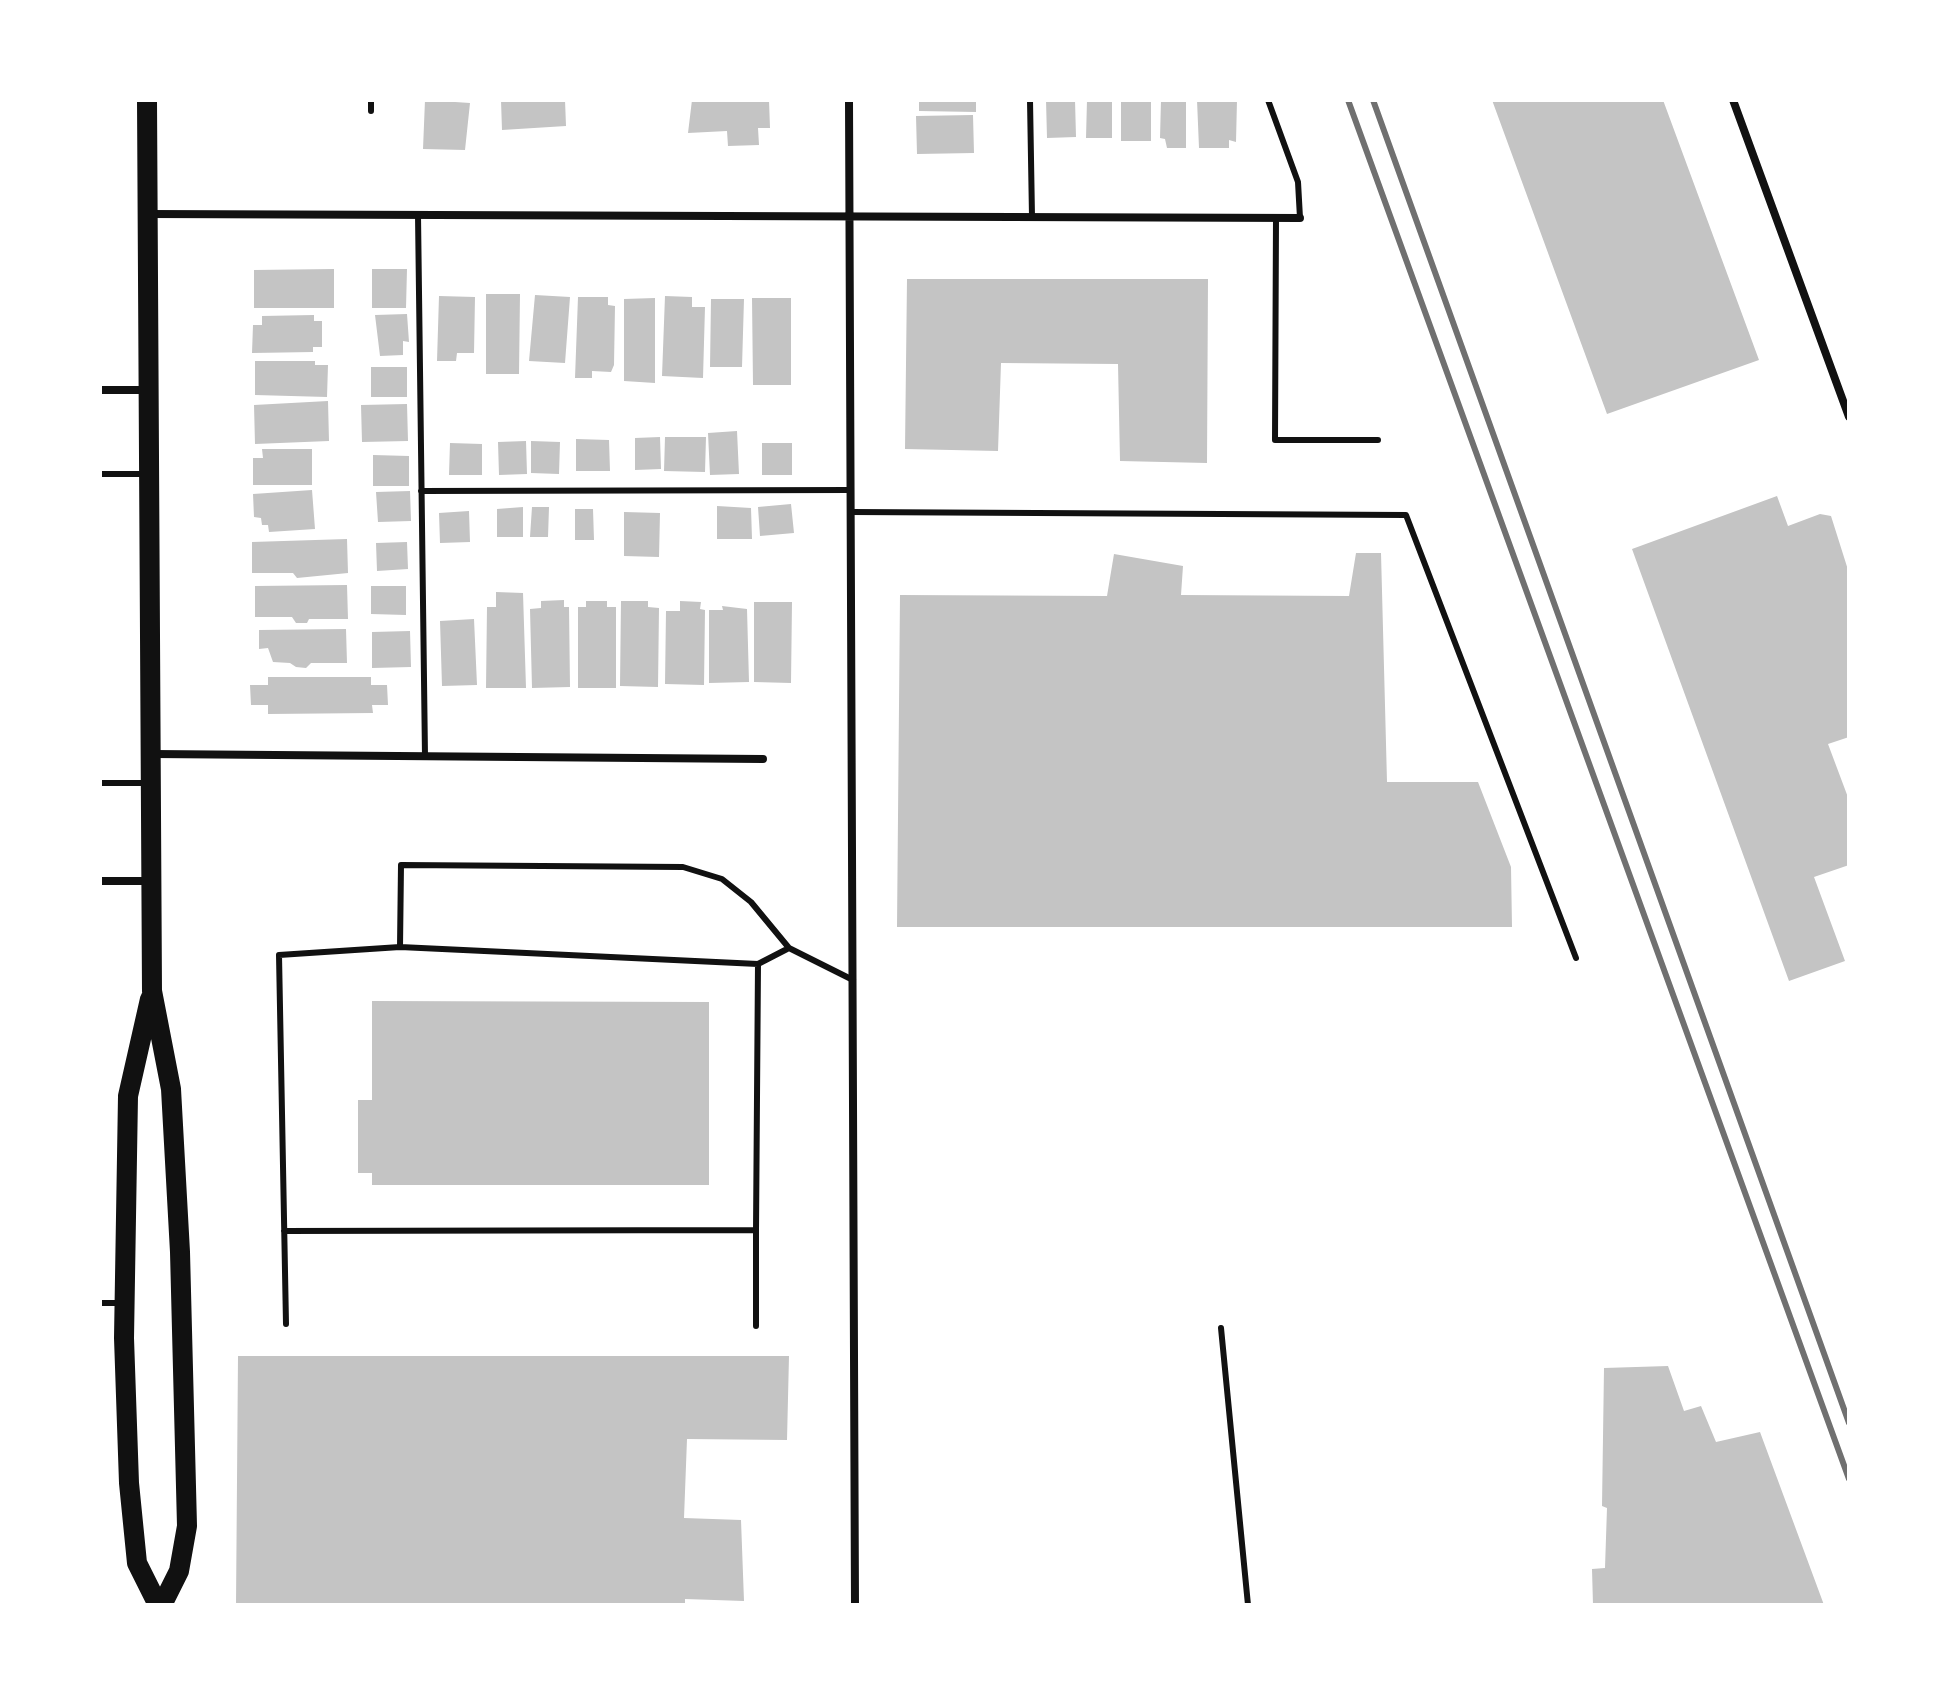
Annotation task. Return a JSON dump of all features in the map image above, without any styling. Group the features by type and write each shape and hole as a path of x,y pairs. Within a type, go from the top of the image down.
{"main road":[{"path":"147,100 152,991 171,1089 180,1252 187,1513 179,1571 160,1605"},
{"path":"152,991 128,1096 126,1415 137,1563 160,1605"}],"street":[{"path":"849,100 855,1605"},
{"path":"1733,100 1849,417"},
{"path":"148,214 1300,218"},
{"path":"100,390 149,390"},
{"path":"152,754 763,759"},
{"path":"100,881 152,881"}],"lane":[{"path":"371,100 371,111"},
{"path":"1030,100 1032,217"},
{"path":"1268,100 1298,182 1300,218"},
{"path":"418,215 425,756"},
{"path":"1276,218 1275,440 1378,440"},
{"path":"100,474 150,474"},
{"path":"421,491 851,490"},
{"path":"851,512 1406,515 1576,958"},
{"path":"100,783 152,783"},
{"path":"400,947 401,865 683,867 722,879 751,902 789,948 853,980"},
{"path":"286,1324 279,955 400,947 758,964 789,948"},
{"path":"756,1326 758,964"},
{"path":"284,1231 756,1230"},
{"path":"100,1303 125,1303"},
{"path":"1221,1328 1248,1605"}],"building":[{"path":"425,100 470,103 465,150 423,149"},
{"path":"501,100 565,100 566,126 502,130"},
{"path":"692,100 769,100 770,128 758,128 759,145 728,146 727,131 688,133"},
{"path":"919,100 976,100 976,112 919,111"},
{"path":"1046,100 1075,100 1076,137 1047,138"},
{"path":"1087,100 1112,100 1112,138 1086,138"},
{"path":"1121,100 1151,100 1151,141 1121,141"},
{"path":"1161,100 1186,100 1186,148 1167,148 1165,139 1160,138"},
{"path":"1197,100 1237,100 1236,142 1229,140 1229,148 1199,148"},
{"path":"1492,100 1663,100 1759,360 1607,414"},
{"path":"973,115 974,153 917,154 916,116"},
{"path":"334,269 334,308 254,308 254,270"},
{"path":"372,269 407,269 406,308 372,308"},
{"path":"907,279 1208,279 1207,463 1120,461 1118,364 1001,363 998,451 905,449"},
{"path":"486,294 520,294 519,374 486,374"},
{"path":"535,295 570,297 565,363 529,361"},
{"path":"439,296 475,297 474,353 457,353 456,361 437,361"},
{"path":"665,296 692,297 692,307 705,307 703,378 662,376"},
{"path":"578,297 608,297 608,305 615,306 614,365 611,372 592,371 592,378 575,378"},
{"path":"655,298 655,383 624,381 624,299"},
{"path":"752,298 791,298 791,385 753,385"},
{"path":"711,299 744,299 742,367 710,367"},
{"path":"407,314 409,342 403,341 403,355 380,356 375,315"},
{"path":"314,315 314,321 322,321 322,347 313,347 313,352 252,353 253,325 262,325 262,316"},
{"path":"255,361 315,361 315,365 328,365 327,397 255,395"},
{"path":"371,367 407,367 407,397 371,397"},
{"path":"328,401 329,441 255,444 254,405"},
{"path":"407,404 408,441 362,442 361,405"},
{"path":"737,431 739,474 710,475 708,433"},
{"path":"660,437 661,469 635,470 635,438"},
{"path":"665,437 706,437 705,472 664,471"},
{"path":"576,439 609,440 610,471 576,471"},
{"path":"526,441 527,474 499,475 498,442"},
{"path":"531,441 560,442 559,474 531,473"},
{"path":"450,443 482,444 482,475 449,475"},
{"path":"762,443 792,443 792,475 762,475"},
{"path":"262,449 312,449 312,485 253,485 253,458 263,458"},
{"path":"373,455 409,456 409,486 373,486"},
{"path":"312,490 315,529 269,532 268,525 262,525 261,518 254,517 253,494"},
{"path":"410,491 411,521 378,522 376,492"},
{"path":"1777,496 1788,526 1820,514 1831,516 1849,573 1849,737 1828,744 1849,800 1849,865 1814,877 1845,961 1789,981 1632,549"},
{"path":"791,504 794,533 760,536 758,507"},
{"path":"717,506 751,508 752,539 717,539"},
{"path":"523,507 523,537 497,537 497,509"},
{"path":"532,507 549,507 548,537 530,537"},
{"path":"575,509 593,509 594,540 575,540"},
{"path":"469,511 470,542 440,543 439,513"},
{"path":"624,512 660,513 659,557 624,556"},
{"path":"347,539 348,573 297,578 293,573 252,573 252,542"},
{"path":"407,542 408,569 377,571 376,543"},
{"path":"1356,553 1381,553 1387,782 1478,782 1511,867 1512,927 897,927 900,595 1107,596 1114,554 1183,566 1181,595 1349,596"},
{"path":"347,585 348,619 309,619 307,623 296,623 292,617 255,617 255,586"},
{"path":"371,586 406,586 406,615 371,614"},
{"path":"496,592 523,593 526,688 486,688 487,607 496,607"},
{"path":"564,600 564,607 569,607 570,687 532,688 530,609 541,608 541,601"},
{"path":"586,601 607,601 607,607 616,607 616,688 578,688 578,607 586,607"},
{"path":"621,601 648,601 648,607 659,608 658,687 620,686"},
{"path":"680,601 701,602 700,609 705,610 704,685 665,684 666,611 680,611"},
{"path":"754,602 792,602 791,683 754,682"},
{"path":"722,606 747,609 749,682 709,683 709,610 723,610"},
{"path":"474,619 477,685 442,686 440,621"},
{"path":"346,629 347,663 311,663 306,668 296,667 290,663 273,662 268,648 259,649 259,630"},
{"path":"410,631 411,667 372,668 372,632"},
{"path":"268,677 371,677 371,685 387,685 388,705 372,705 373,713 268,714 268,705 251,705 250,685 268,685"},
{"path":"372,1001 709,1002 709,1185 372,1185 372,1173 358,1173 358,1100 372,1100"},
{"path":"238,1356 789,1356 787,1440 687,1439 684,1518 741,1520 744,1601 685,1599 685,1605 236,1605"},
{"path":"1668,1366 1684,1411 1701,1406 1716,1442 1760,1432 1824,1605 1593,1605 1592,1569 1605,1568 1607,1508 1602,1506 1604,1368"}],"railway":[{"path":"1348,100 1849,1479"},
{"path":"1373,100 1849,1423"}]}
